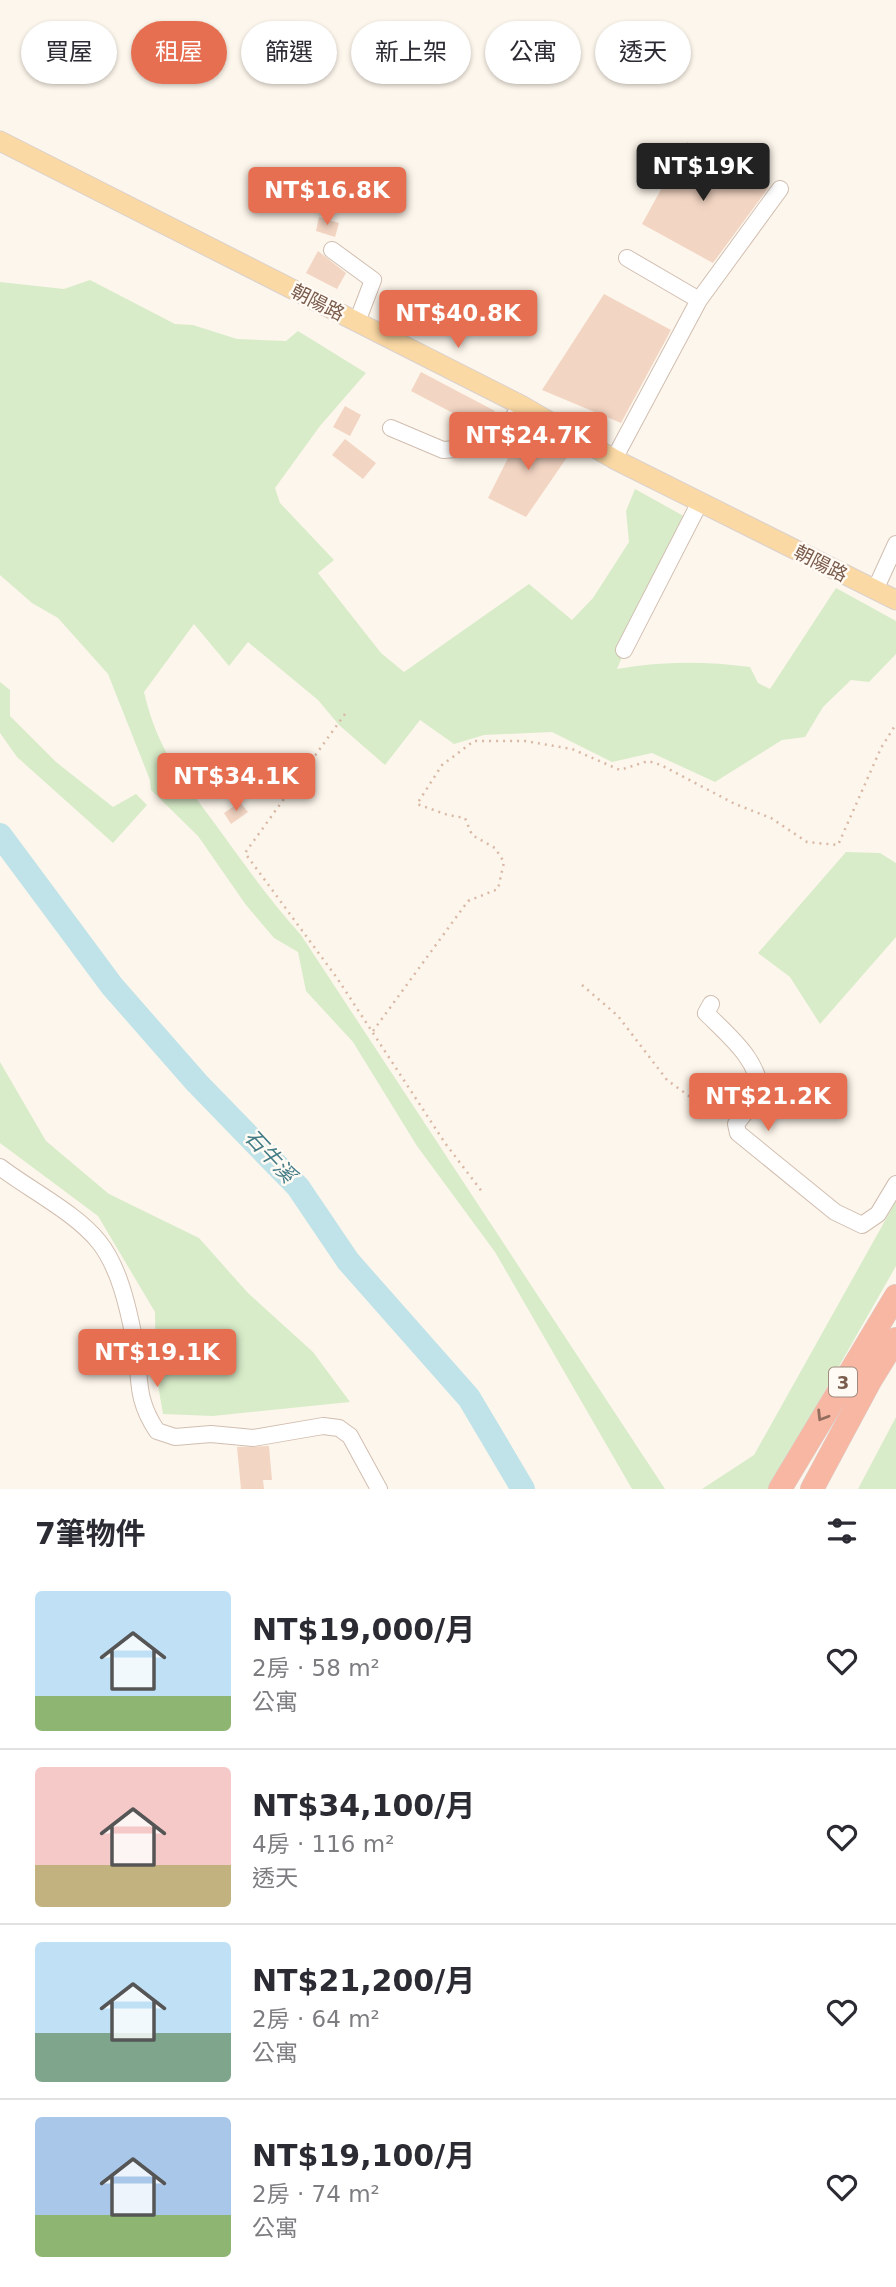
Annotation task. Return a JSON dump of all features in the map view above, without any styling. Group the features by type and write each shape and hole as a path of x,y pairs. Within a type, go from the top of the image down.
{"highway":[{"name":"3","path":"785,1479 896,1296"},
{"name":"3","path":"812,1489 870,1381 896,1339"}],"main road":[{"name":"朝陽路","path":"0,141 521,404 614,459 896,600"}],"street":[{"path":"614,459 699,300 780,189"},
{"path":"332,250 373,280 357,322"},
{"path":"626,258 699,300"},
{"path":"391,428 443,450 485,447 506,429 521,404"},
{"path":"624,650 700,502"},
{"path":"874,590 896,544"},
{"path":"711,1004 706,1013 743,1049 759,1077 761,1093 736,1124 738,1133 835,1212 862,1226 878,1214 896,1184"},
{"path":"0,1167 86,1228 109,1257 129,1312 141,1402 157,1431 175,1437 211,1434 253,1438 323,1426 339,1428 350,1436 379,1489"}],"path":[{"path":"345,714 245,853 373,1031 445,1143 483,1193"},
{"path":"373,1031 468,901 498,889 502,878 504,862 495,848 472,835 465,818 417,804 442,765 474,741 525,741 572,749 620,769 648,761 661,765 735,804 771,818 807,842 838,845 881,748 896,724"},
{"path":"582,985 618,1016 667,1080 738,1133"}],"green space":[{"path":"90,280 175,324 193,325 237,339 286,341 298,331 366,373 320,426 275,488 280,503 334,560 318,573 381,653 404,672 529,584 572,620 593,598 629,542 626,511 635,489 689,519 658,571 617,669 683,663 750,667 758,683 770,689 836,588 896,621 896,654 869,682 851,680 823,707 805,737 782,740 715,782 652,753 612,762 552,732 484,735 454,744 420,720 385,765 339,725 318,700 248,642 229,666 194,624 144,692 164,749 183,780 258,883 301,935 665,1489 632,1489 495,1252 417,1146 353,1042 306,991 298,952 274,938 246,905 198,836 151,790 150,780 108,674 58,618 32,603 0,575 0,282 64,289"},
{"path":"0,682 10,690 10,716 56,762 113,807 136,794 147,805 113,843 17,757 0,733"},
{"path":"846,852 880,853 896,863 896,937 820,1024 790,977 758,953"},
{"path":"0,1062 46,1141 109,1194 199,1238 248,1293 313,1352 350,1402 213,1416 163,1414 156,1374 155,1312 98,1216 0,1143"},
{"path":"896,1201 896,1266 769,1489 702,1489 754,1455"},
{"path":"896,1417 896,1489 858,1489"}],"building":[{"path":"687,142 769,187 713,263 642,224"},
{"path":"319,217 339,223 335,237 316,231"},
{"path":"318,251 346,273 337,289 306,273"},
{"path":"604,294 671,330 621,423 542,390"},
{"path":"421,372 495,411 485,430 411,391"},
{"path":"345,406 361,415 350,436 333,427"},
{"path":"525,424 570,453 526,517 488,498"},
{"path":"345,439 376,463 363,479 332,455"},
{"path":"240,802 248,812 231,824 224,813"},
{"path":"269,1446 272,1480 263,1480 264,1489 241,1489 237,1447"}],"waterway":[{"name":"石牛溪","path":"0,835 112,986 197,1083 298,1187 348,1261 469,1398 523,1489"}]}
